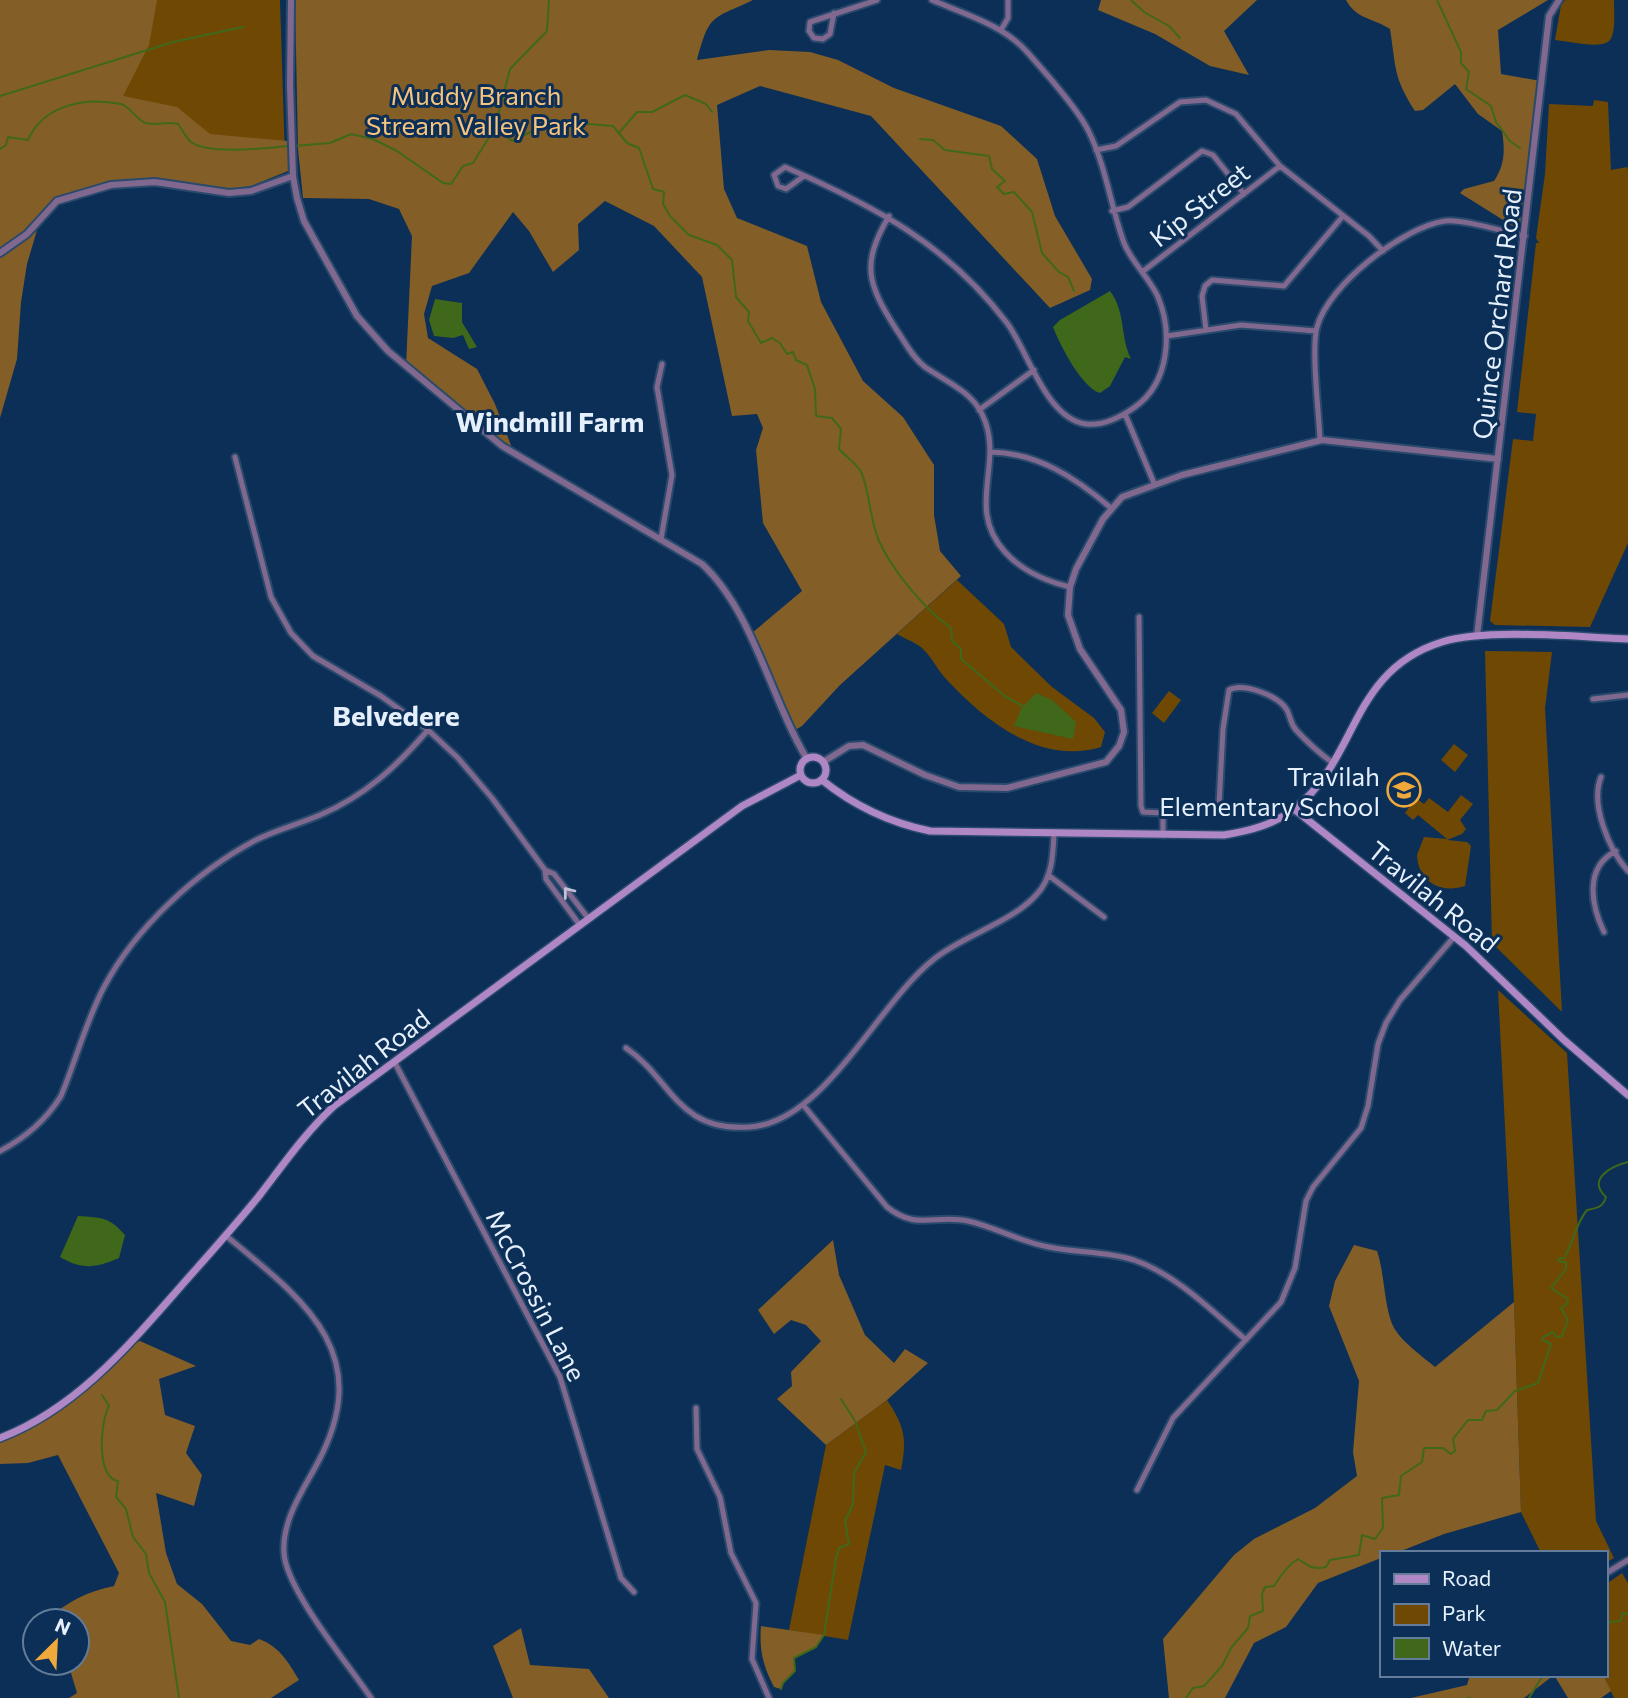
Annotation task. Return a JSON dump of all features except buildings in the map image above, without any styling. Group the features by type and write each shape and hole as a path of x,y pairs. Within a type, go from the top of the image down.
{"main road":[{"path":"821,780 844,797 913,828 953,833 1224,835 1248,831 1294,809 1308,796 1333,763 1366,698 1387,673 1418,652 1442,642 1477,636 1628,639"},
{"path":"816,758 823,762 826,773 821,780 811,783 801,775 801,766 807,760 816,758"},
{"name":"Travilah Road","path":"0,1438 16,1432 63,1403 102,1373 225,1235 311,1128 334,1106 742,806 801,775"},
{"name":"Travilah Road","path":"1294,809 1454,937 1497,974 1564,1040 1628,1095"}],"street":[{"path":"291,0 293,176 304,221 358,316 388,351 502,446 702,564 724,587 807,760"},
{"path":"834,13 830,34 823,39 814,38 809,31 810,22 834,13 877,0"},
{"path":"804,176 786,189 778,186 774,175 785,167 889,216 954,263 1007,324 1051,401 1068,416 1084,424 1101,423 1125,414 1149,394 1159,379 1167,336 1158,298 1129,256 1112,211 1096,149 1088,130 1027,51 1001,30 932,0"},
{"path":"1001,30 1009,18 1008,0"},
{"name":"Quince Orchard Road","path":"1477,636 1549,16 1559,0"},
{"path":"1096,149 1116,146 1180,102 1206,100 1236,114 1280,166 1369,236 1383,251"},
{"path":"1112,211 1128,207 1202,151 1213,155 1244,194"},
{"name":"Kip Street","path":"1142,272 1280,166"},
{"path":"0,253 27,234 57,201 111,185 128,181 229,193 251,191 293,176"},
{"path":"889,216 870,252 869,271 877,296 914,357 958,388 979,410 990,452 984,506 987,525 999,546 1014,562 1035,575 1070,587"},
{"path":"1206,330 1202,296 1205,286 1212,280 1284,286 1343,216"},
{"path":"1320,440 1316,331 1331,296 1383,251 1430,225 1448,221 1525,236"},
{"path":"1167,336 1241,325 1316,331"},
{"path":"660,539 672,475 657,387 662,365"},
{"path":"979,410 1034,370"},
{"path":"1125,414 1154,483"},
{"path":"823,762 849,746 863,745 941,781 978,790 1032,783 1106,762 1119,746 1124,722 1116,701 1071,632 1068,615 1070,587 1076,569 1111,508 1122,497 1154,483 1320,440 1498,459"},
{"path":"990,452 1014,454 1047,465 1086,486 1111,508"},
{"path":"235,457 271,597 290,633 313,656 381,696 428,730 474,777 545,870 554,874 588,918"},
{"path":"1139,617 1143,812 1210,813 1219,805 1223,729 1229,690 1241,686 1276,700 1287,710 1293,726 1333,763"},
{"path":"1593,699 1628,695"},
{"path":"0,1151 33,1130 53,1108 61,1096 103,989 126,951 158,916 209,870 247,846 356,797 393,768 428,730"},
{"path":"1601,777 1597,799 1616,851 1628,871"},
{"path":"1163,813 1163,835"},
{"path":"626,1048 638,1056 672,1098 712,1123 750,1127 785,1118 804,1106 911,981 933,960 964,938 1022,908 1042,888 1048,874 1054,834"},
{"path":"1604,932 1596,915 1594,872 1605,856 1616,851"},
{"path":"545,870 546,879 579,924"},
{"path":"1048,874 1104,917"},
{"path":"1137,1490 1173,1418 1281,1302 1289,1287 1307,1201 1313,1187 1361,1128 1368,1105 1378,1044 1386,1023 1400,1000 1454,937"},
{"name":"McCrossin Lane","path":"395,1063 560,1377 621,1578 635,1592"},
{"path":"804,1106 887,1207 899,1217 919,1222 957,1219 1049,1247 1132,1259 1154,1268 1195,1296 1246,1340"},
{"path":"225,1235 306,1305 322,1328 332,1351 338,1398 333,1427 289,1519 284,1554 288,1572 299,1593 371,1698"},
{"path":"696,1408 697,1449 720,1497 731,1553 756,1603 752,1659 769,1698"},
{"path":"1607,1573 1628,1560"}],"green space":[{"path":"0,0 280,0 285,159 232,183"},
{"path":"0,0 157,0 149,45 123,96 177,107 210,134 288,141 288,171 251,186 230,189 127,179 56,199 43,210 27,264 17,359 0,418"},
{"name":"Muddy Branch Stream Valley Park","path":"295,0 753,0 714,20 705,34 697,60 769,50 810,52 838,60 894,88 1001,126 1037,159 1055,216 1092,279 1090,290 1050,308 871,116 760,86 717,105 724,189 737,218 807,246 821,302 863,381 903,417 934,465 934,515 940,551 961,576 840,685 802,726 795,730 752,633 802,591 763,523 756,450 763,428 757,414 732,416 702,277 654,226 605,201 578,224 579,250 553,272 529,231 513,212 469,273 432,286 424,314 428,338 477,369 495,404 514,453 406,366 412,236 399,209 369,199 303,198 298,149"},
{"path":"1101,0 1257,0 1224,31 1249,75 1210,66 1155,34 1098,10"},
{"path":"1346,0 1548,0 1498,30 1501,74 1541,81 1525,239 1519,230 1460,193 1464,189 1494,181 1503,157 1502,131 1478,114 1455,84 1423,110 1415,111 1399,80 1390,29 1360,15"},
{"path":"1565,0 1614,0 1614,26 1610,40 1593,45 1555,40 1561,5"},
{"path":"1594,100 1608,102 1611,170 1627,167 1628,170 1628,543 1590,627 1495,625 1490,621 1513,439 1533,441 1536,414 1517,412 1536,243 1539,243 1536,238 1545,174 1549,104 1593,106"},
{"path":"957,580 1004,624 1011,647 1052,687 1094,718 1105,732 1101,747 1079,751 1057,750 1016,736 979,711 962,696 921,648 897,634"},
{"path":"1485,651 1552,652 1545,708 1562,1012 1492,943"},
{"path":"1169,691 1181,700 1164,723 1152,713"},
{"path":"1454,744 1468,755 1455,772 1441,760"},
{"path":"1461,795 1473,804 1460,820 1466,829 1462,834 1447,840 1467,842 1471,846 1465,886 1440,887 1426,879 1418,864 1417,855 1424,837 1447,839 1418,815 1413,820 1405,813 1416,798 1424,804 1429,798 1448,812"},
{"path":"1498,990 1567,1053 1596,1521 1614,1558 1607,1562 1607,1551 1540,1551 1521,1512 1514,1302"},
{"path":"833,1240 839,1275 865,1335 894,1363 905,1349 928,1363 887,1400 826,1445 777,1399 792,1386 791,1372 821,1341 806,1325 791,1320 774,1334 758,1310"},
{"path":"1354,1245 1377,1251 1388,1311 1394,1328 1435,1367 1514,1302 1521,1512 1444,1534 1401,1551 1380,1551 1380,1558 1318,1583 1286,1627 1254,1643 1225,1698 1169,1698 1163,1639 1234,1555 1254,1539 1315,1508 1357,1476 1353,1452 1359,1381 1329,1306 1335,1281"},
{"path":"140,1341 196,1366 159,1379 165,1415 195,1426 186,1453 202,1475 194,1506 156,1493 166,1553 177,1584 202,1604 231,1641 250,1645 259,1639 266,1642 283,1656 291,1667 299,1680 271,1698 69,1698 77,1693 72,1677 91,1677 91,1607 63,1607 95,1591 114,1586 119,1573 58,1455 28,1463 0,1464 0,1438 63,1403 128,1346"},
{"path":"887,1400 901,1426 903,1459 901,1470 885,1465 848,1640 789,1630 826,1445"},
{"path":"1622,1573 1628,1583 1628,1698 1614,1698 1604,1677 1607,1677 1607,1584"},
{"path":"761,1626 824,1635 816,1647 794,1658 795,1671 783,1683 781,1689 774,1687 765,1665 761,1650"},
{"path":"521,1628 530,1665 589,1669 609,1698 513,1698 493,1646"},
{"path":"1469,1677 1551,1677 1524,1698 1411,1698 1467,1685"},
{"path":"1555,1677 1604,1677 1611,1691 1601,1698 1568,1698"}],"water":[{"path":"1110,291 1121,316 1131,359 1125,357 1110,386 1100,393 1079,375 1053,327 1060,320"},
{"path":"435,299 462,303 462,322 477,347 469,349 463,335 453,338 434,336 429,320"},
{"path":"1036,693 1052,700 1076,722 1073,739 1014,726 1021,709"},
{"path":"78,1216 104,1219 125,1235 119,1258 103,1264 82,1266 60,1257"}],"waterway":[{"path":"294,146 330,143 351,134 373,139 397,151 443,183 451,184 463,166 473,163 488,139 498,115 510,69 547,31 549,0"},
{"path":"1131,0 1144,12 1169,26 1180,38"},
{"path":"1437,0 1461,52 1461,63 1469,72 1466,89 1491,106 1496,122 1510,141 1520,148"},
{"path":"0,96 173,42 243,27"},
{"path":"619,133 637,112 652,112 685,95 706,104 712,112"},
{"path":"0,149 6,145 8,137 28,140 44,118 55,111 67,106 94,102 124,105 146,123 178,124 189,140 199,146 238,150 288,146"},
{"path":"493,127 512,141 553,121 613,126 627,143 639,148 653,189 664,192 663,204 670,216 689,235 717,245 732,260 736,297 749,312 748,321 761,343 772,338 780,343 787,354 793,352 796,360 807,365 815,389 816,416 832,418 841,429 839,449 861,472 876,533 892,564 920,600 951,628 952,641 961,649 961,659 1006,697 1023,706"},
{"path":"920,139 933,140 945,150 989,156 992,169 1005,181 997,187 1004,194 1014,192 1032,212 1042,253 1059,272 1068,277 1074,291"},
{"path":"1186,1698 1193,1688 1204,1686 1222,1666 1231,1648 1248,1628 1250,1616 1263,1611 1262,1594 1265,1587 1274,1586 1284,1571 1298,1559 1311,1567 1321,1568 1326,1567 1330,1560 1359,1555 1362,1535 1375,1539 1383,1528 1382,1498 1399,1495 1401,1476 1422,1462 1424,1448 1443,1448 1451,1454 1455,1451 1453,1439 1468,1420 1482,1420 1486,1411 1497,1410 1515,1391 1538,1383 1551,1344 1542,1340 1543,1337 1553,1332 1556,1337 1562,1336 1568,1320 1561,1308 1567,1304 1568,1299 1551,1288 1566,1269 1566,1262 1560,1262 1558,1259 1564,1258 1587,1210 1600,1206 1605,1200 1599,1184 1600,1179 1609,1170 1628,1162"},
{"path":"102,1395 109,1406 102,1436 103,1460 111,1478 118,1481 116,1497 126,1509 133,1537 146,1554 149,1573 165,1602 179,1698"},
{"path":"781,1689 783,1683 795,1671 794,1658 816,1647 824,1635 836,1558 839,1548 849,1544 845,1521 853,1504 854,1473 866,1452 855,1421 841,1399"},
{"path":"1607,1628 1610,1622 1620,1621 1623,1613 1628,1614"},
{"path":"1529,1698 1542,1677"}],"place":[{"name":"Travilah Elementary School","path":"1404,790"}],"district":[{"name":"Windmill Farm","path":"550,421"},
{"name":"Belvedere","path":"396,715"}]}
